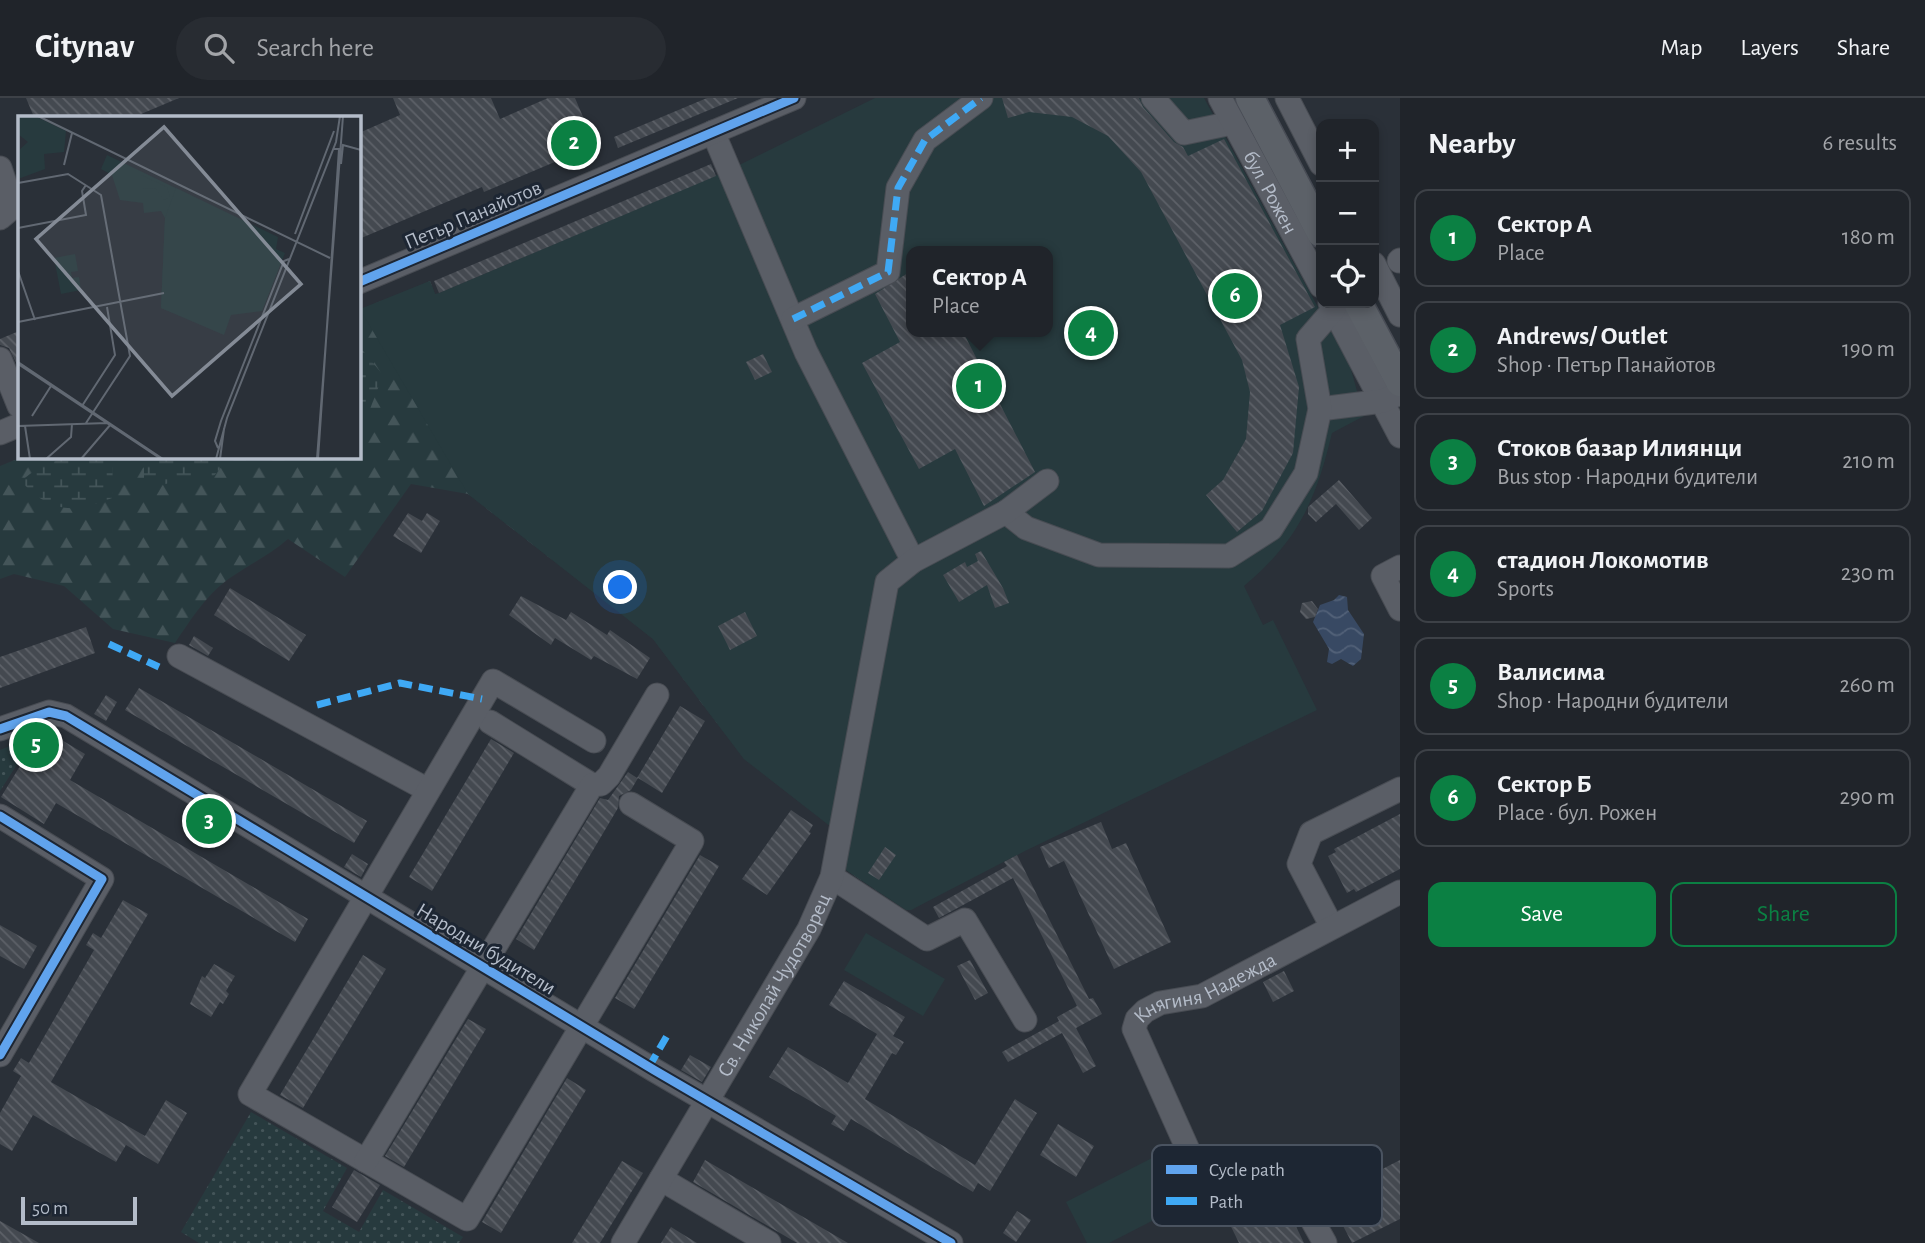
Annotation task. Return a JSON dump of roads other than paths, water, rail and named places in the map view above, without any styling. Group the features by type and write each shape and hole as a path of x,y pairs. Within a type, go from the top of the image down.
{"main road":[{"name":"бул. Рожен","path":"1250,98 1316,223"},
{"path":"1343,308 1394,392"}],"street":[{"name":"Петър Панайотов","path":"360,282 794,98"},
{"path":"793,319 888,272 898,188 925,140 981,98"},
{"path":"1153,98 1184,133 1232,123"},
{"name":"бул. Рожен","path":"1220,98 1316,277"},
{"path":"1287,98 1316,154"},
{"path":"713,132 806,352 914,561"},
{"path":"0,169 13,208 0,218"},
{"path":"1379,274 1400,315"},
{"path":"1006,512 1026,528 1099,555 1229,556 1272,529 1306,473 1320,409 1308,339 1338,308"},
{"path":"0,359 18,404"},
{"path":"1320,409 1394,392 1400,436"},
{"path":"0,433 18,425"},
{"name":"Св. Николай Чудотворец","path":"623,1243 809,929 832,877 887,582 914,561 1006,512 1048,481"},
{"path":"1400,567 1383,576 1400,609"},
{"path":"179,656 428,790"},
{"path":"594,741 493,681 250,1094 467,1219 692,841 631,804"},
{"path":"490,722 592,785 601,784 609,776 657,695"},
{"name":"Народни будители","path":"0,729 49,712 66,716 581,1027 951,1243"},
{"path":"366,1161 592,785"},
{"path":"1332,927 1299,864 1311,833 1400,789"},
{"path":"0,816 102,879 0,1055"},
{"path":"832,877 927,939 965,920 1025,1020"},
{"name":"Княгиня Надежда","path":"1186,1145 1134,1029 1137,1019 1160,1003 1202,996 1400,892"},
{"path":"661,1179 769,1243"},
{"name":"Княгиня Надежда","path":"1315,1226 1325,1243"}],"water":[{"path":"1339,595 1347,597 1348,610 1364,634 1361,659 1353,666 1341,659 1332,664 1327,662 1329,649 1313,622 1320,605"}],"place":[{"name":"Andrews/ Outlet","path":"574,143"},
{"name":"Сектор Б","path":"1235,296"},
{"name":"стадион Локомотив","path":"1091,333"},
{"name":"Сектор А","path":"979,386"},
{"name":"Валисима","path":"36,745"},
{"name":"Стоков базар Илиянци","path":"209,821"}]}
